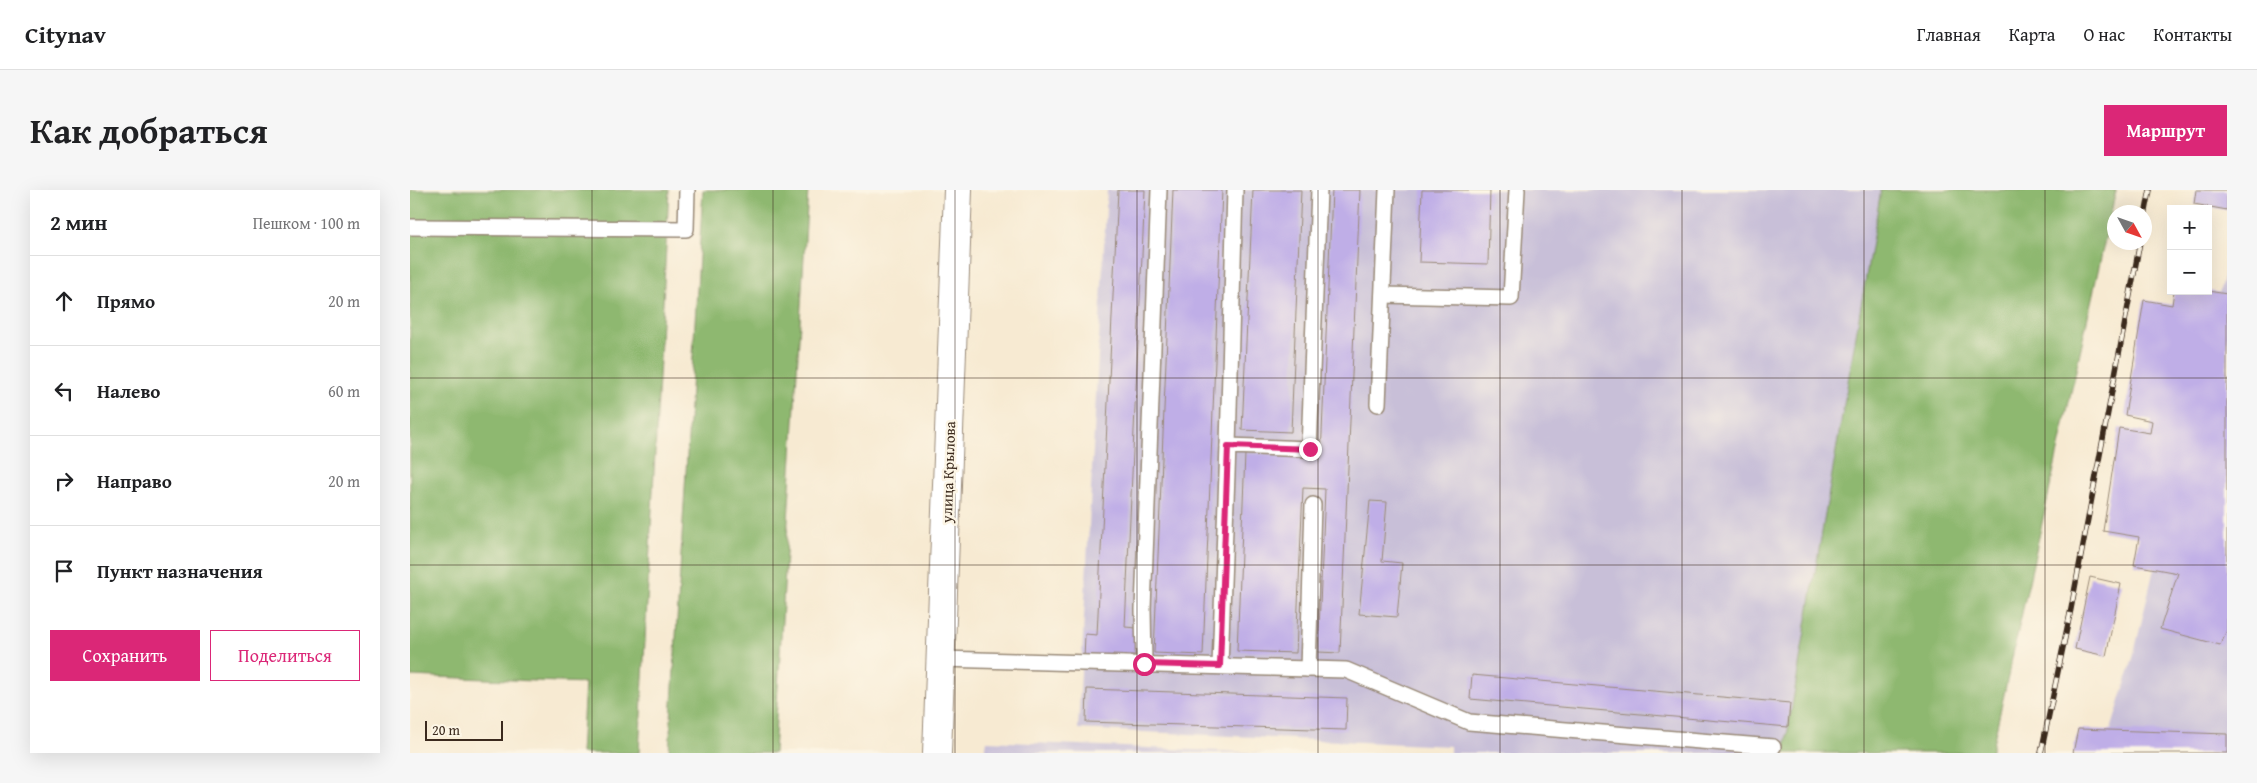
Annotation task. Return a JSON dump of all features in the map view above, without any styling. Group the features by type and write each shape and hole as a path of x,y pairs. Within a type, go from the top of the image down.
{"street":[{"name":"улица Крылова","path":"937,753 958,190"}],"lane":[{"path":"410,227 686,228 687,190"},
{"path":"1144,664 1143,609 1159,190"},
{"path":"1220,666 1235,190"},
{"path":"1228,446 1310,449 1319,190"},
{"path":"1378,404 1387,190"},
{"path":"1383,295 1511,298 1517,190"},
{"path":"1308,668 1313,504"},
{"path":"941,659 1346,670 1469,722 1773,747"}],"shaded area":[{"path":"1107,190 1881,190 1784,753 1450,753 1450,746 1078,729"},
{"path":"2227,260 2227,753 2104,753 2132,662"},
{"path":"987,741 1265,753 985,753"}],"green space":[{"path":"410,190 669,190 639,753 581,753 585,683 410,676"},
{"path":"703,190 808,190 774,753 669,753"},
{"path":"1881,190 2116,190 2113,205 2107,205 2107,231 1991,753 1784,753"}],"building":[{"path":"1118,190 1145,190 1125,627 1137,628 1135,655 1113,654 1112,661 1084,660 1085,634 1097,635"},
{"path":"1173,190 1222,190 1203,655 1154,653"},
{"path":"1253,190 1301,190 1291,432 1242,430"},
{"path":"1332,190 1360,190 1340,653 1318,652 1325,489 1303,488 1296,653 1237,651 1245,454 1321,457"},
{"path":"1422,190 1490,190 1488,264 1419,262"},
{"path":"2196,190 2227,190 2227,210 2212,207 2212,205 2194,204"},
{"path":"2212,292 2227,294 2227,630 2220,645 2160,629 2178,573 2134,565 2139,537 2103,531 2119,428 2150,433 2152,421 2125,415 2144,300 2172,305 2173,295 2212,295"},
{"path":"1370,501 1387,502 1382,561 1402,563 1397,617 1359,614"},
{"path":"2090,577 2121,584 2106,656 2075,649"},
{"path":"1472,675 1790,703 1788,727 1470,699"},
{"path":"1087,689 1347,698 1346,730 1086,722"},
{"path":"2078,729 2227,734 2227,753 2073,753"}],"railway":[{"path":"2147,205 2150,190"},
{"path":"2041,753 2071,609 2138,250"}],"route":[{"path":"1144,664 1220,666 1228,446 1310,449"}]}
